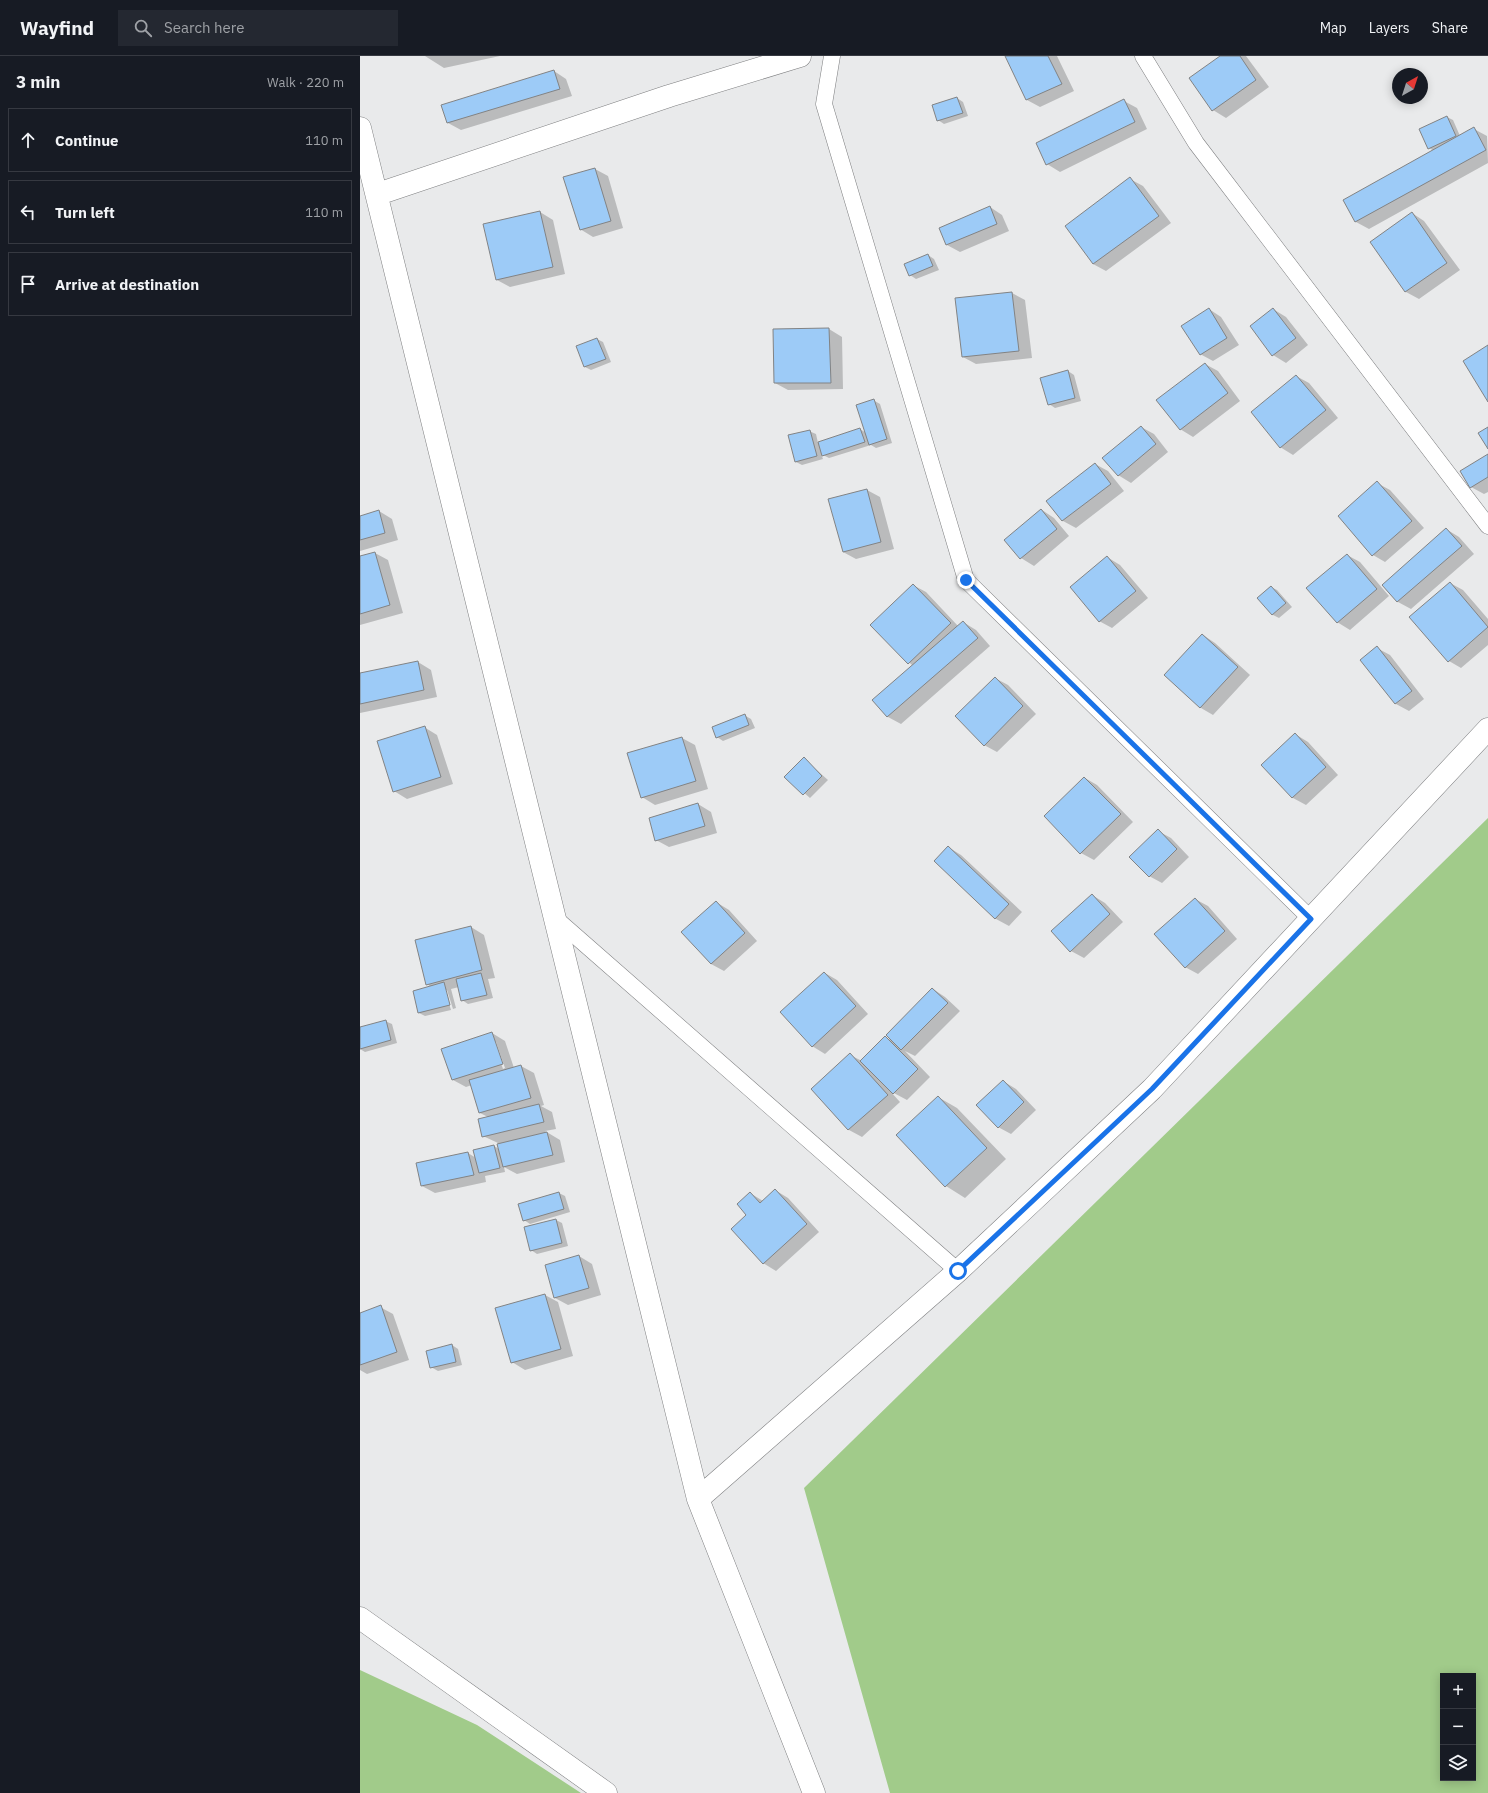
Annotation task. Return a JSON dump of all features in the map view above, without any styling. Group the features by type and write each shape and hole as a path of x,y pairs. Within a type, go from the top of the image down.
{"street":[{"path":"378,194 669,96 800,56"},
{"path":"360,128 365,171 378,194 698,1499 814,1793"},
{"path":"698,1499 958,1271 1152,1089 1488,729"},
{"path":"360,1618 606,1793"}],"lane":[{"path":"832,56 824,104 966,580 1311,919"},
{"path":"1143,56 1196,143 1488,526"},
{"path":"555,918 958,1271"}],"green space":[{"path":"1488,818 1488,1793 890,1793 804,1488"},
{"path":"360,1670 477,1725 581,1793 360,1793"}],"building":[{"path":"1005,56 1048,56 1062,84 1026,100"},
{"path":"1220,56 1240,56 1256,80 1212,111 1189,78"},
{"path":"554,70 560,89 447,123 441,105"},
{"path":"957,97 963,113 937,121 932,105"},
{"path":"1124,99 1135,122 1046,165 1036,143"},
{"path":"1447,116 1456,136 1428,149 1419,129"},
{"path":"1474,127 1486,150 1355,222 1343,200"},
{"path":"595,168 611,221 580,230 563,177"},
{"path":"1130,177 1159,216 1093,264 1065,226"},
{"path":"990,206 997,224 946,245 939,228"},
{"path":"540,211 553,267 496,280 483,224"},
{"path":"1412,212 1447,263 1405,292 1370,242"},
{"path":"928,254 933,266 909,276 904,264"},
{"path":"1012,292 1019,351 962,357 955,298"},
{"path":"1209,308 1227,338 1200,355 1181,326"},
{"path":"1273,308 1296,338 1272,356 1250,326"},
{"path":"829,328 831,383 774,383 773,329"},
{"path":"597,338 606,359 584,367 576,346"},
{"path":"1488,345 1488,402 1463,361"},
{"path":"1205,363 1228,393 1180,430 1156,400"},
{"path":"1068,370 1075,398 1048,405 1040,378"},
{"path":"1296,375 1326,410 1280,448 1251,412"},
{"path":"874,399 887,439 869,445 856,405"},
{"path":"1141,426 1156,444 1118,476 1102,458"},
{"path":"1488,427 1488,449 1478,433"},
{"path":"860,428 865,442 822,456 818,442"},
{"path":"810,430 817,456 795,462 788,435"},
{"path":"1488,454 1488,477 1470,488 1460,471"},
{"path":"1095,463 1111,484 1062,521 1046,501"},
{"path":"1377,481 1412,521 1372,556 1338,516"},
{"path":"867,489 881,542 843,552 828,499"},
{"path":"1041,509 1057,529 1020,559 1004,540"},
{"path":"379,510 385,533 360,540 360,516"},
{"path":"1446,528 1462,546 1397,602 1382,585"},
{"path":"375,552 390,605 360,614 360,556"},
{"path":"1347,554 1377,589 1337,623 1306,588"},
{"path":"1107,556 1136,591 1099,622 1070,587"},
{"path":"1450,582 1488,627 1448,662 1409,617"},
{"path":"913,584 951,623 908,664 870,625"},
{"path":"1271,586 1286,603 1272,615 1257,598"},
{"path":"963,621 978,638 887,717 872,700"},
{"path":"1202,634 1238,667 1200,708 1164,675"},
{"path":"1377,646 1412,691 1395,704 1360,660"},
{"path":"418,661 424,690 360,704 360,673"},
{"path":"995,677 1023,706 984,746 955,716"},
{"path":"745,714 749,725 716,738 712,727"},
{"path":"425,726 441,777 393,792 377,741"},
{"path":"1295,733 1326,767 1292,798 1261,765"},
{"path":"682,737 696,781 641,798 627,753"},
{"path":"804,757 822,776 803,795 784,777"},
{"path":"1084,777 1121,814 1080,854 1044,816"},
{"path":"698,803 705,826 655,841 649,818"},
{"path":"1158,829 1177,849 1149,877 1129,857"},
{"path":"948,846 1009,904 995,919 934,861"},
{"path":"1092,894 1110,914 1070,952 1051,931"},
{"path":"1195,898 1225,931 1185,968 1154,934"},
{"path":"716,901 745,933 711,964 681,932"},
{"path":"471,926 482,970 426,985 415,940"},
{"path":"824,972 856,1006 812,1047 780,1012"},
{"path":"481,973 487,995 461,1001 456,979"},
{"path":"444,982 450,1005 418,1013 413,991"},
{"path":"932,988 948,1003 901,1050 886,1035"},
{"path":"386,1020 391,1040 360,1049 360,1027"},
{"path":"492,1032 503,1064 452,1080 441,1049"},
{"path":"885,1036 918,1069 893,1094 860,1061"},
{"path":"850,1053 888,1095 848,1130 811,1089"},
{"path":"521,1065 531,1098 479,1113 469,1080"},
{"path":"1003,1080 1024,1102 998,1128 976,1105"},
{"path":"938,1096 987,1148 945,1187 896,1135"},
{"path":"539,1104 544,1122 482,1137 478,1119"},
{"path":"547,1132 553,1155 503,1167 497,1144"},
{"path":"494,1145 500,1168 479,1173 473,1150"},
{"path":"468,1152 474,1175 421,1186 416,1163"},
{"path":"775,1189 807,1224 763,1264 731,1229 746,1215 737,1204 750,1192 760,1203"},
{"path":"559,1192 564,1209 523,1221 518,1204"},
{"path":"556,1219 562,1243 530,1251 524,1227"},
{"path":"579,1255 589,1288 554,1298 545,1265"},
{"path":"545,1294 561,1349 511,1363 495,1308"},
{"path":"381,1305 397,1352 360,1365 360,1313"},
{"path":"452,1344 456,1362 430,1368 426,1351"}],"route":[{"path":"958,1271 1152,1089 1311,919 966,580"}]}
